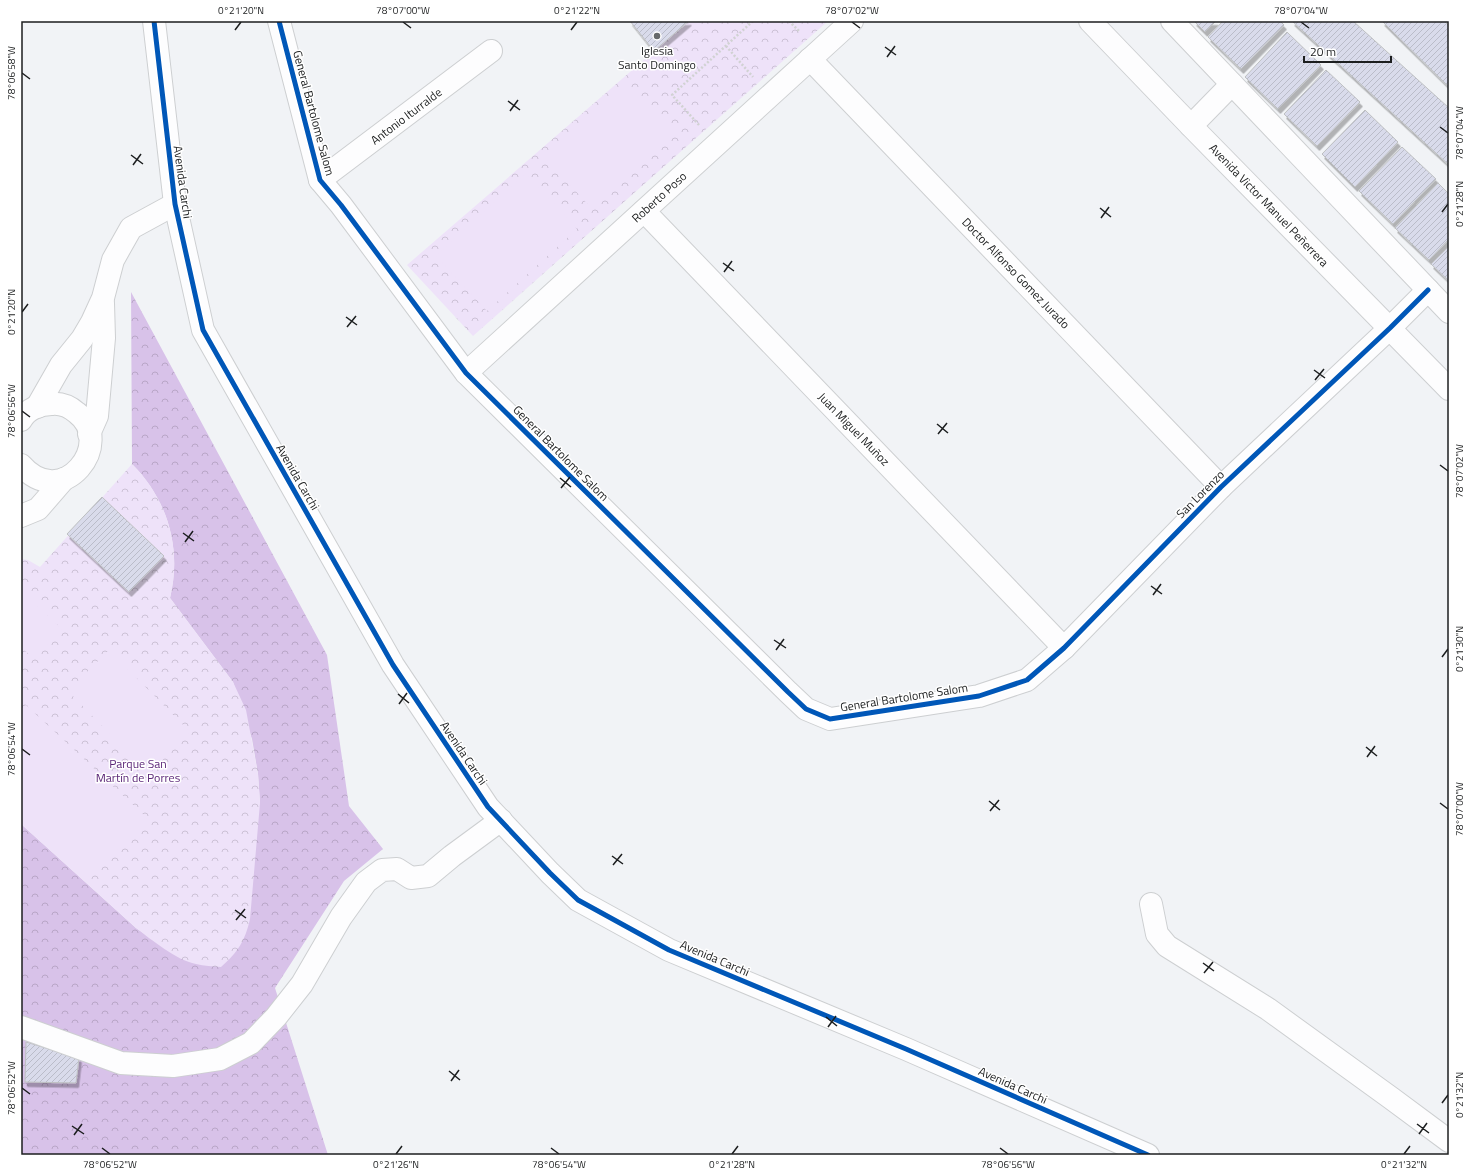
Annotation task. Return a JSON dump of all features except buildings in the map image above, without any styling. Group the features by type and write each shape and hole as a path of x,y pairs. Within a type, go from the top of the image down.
{"street":[{"name":"Avenida Carchi","path":"154,21 175,204 203,330 393,665 488,807 578,900 669,950 906,1049 1148,1155"},
{"name":"General Bartolome Salom","path":"278,21 320,180 341,205 466,372 806,709 830,719 979,696"},
{"name":"Roberto Poso","path":"466,372 852,21"},
{"name":"Avenida Victor Manuel Peñerrera","path":"1090,21 1449,389"},
{"path":"1172,21 1449,312"},
{"name":"Antonio Iturralde","path":"320,180 491,51"},
{"name":"Doctor Alfonso Gomez Jurado","path":"810,59 1221,487"},
{"path":"1191,126 1232,84"},
{"path":"26,411 86,333 103,298 113,260 131,228 175,204"},
{"name":"Juan Miguel Muñoz","path":"644,211 1064,648"},
{"name":"San Lorenzo","path":"979,696 1027,680 1064,648 1221,487 1390,328 1428,290"},
{"path":"89,434 97,416 104,338 103,298"},
{"path":"21,465 28,473 39,479 51,481 64,479 74,474 83,464 89,452 90,439 88,426 80,415 70,407 57,404 44,404 26,411"},
{"path":"21,516 38,509 64,479"},
{"path":"21,1026 121,1063 173,1066 220,1060 251,1043 276,1017 302,984 341,917 366,882 382,870 397,869 411,878 428,876 452,856 501,820"},
{"path":"1151,904 1157,934 1167,946 1268,1009 1449,1141"}],"path":[{"path":"717,145 672,95 753,21"},
{"path":"726,46 770,96"}],"green space":[{"path":"689,21 828,21 473,336 407,265"},
{"path":"629,85 674,135 593,210 547,160"},
{"path":"526,173 577,229 487,311 436,256"},
{"path":"131,292 327,655 349,806 383,849 344,881 275,988 328,1155 21,1155 21,824 136,928 179,957 260,803 258,774 252,739 233,682 170,598 174,561 173,544 169,526 155,493 132,464"},
{"name":"Parque San Martín de Porres","path":"132,464 155,493 169,526 173,544 174,561 170,598 233,682 246,710 258,774 260,803 250,919 246,934 240,946 221,967 188,962 157,944 136,928 21,824 21,559 28,560 40,567"},
{"path":"21,590 62,629 34,659 21,647"},
{"path":"109,650 190,732 149,774 68,691"},
{"path":"26,705 147,818 89,880 21,817 21,710"}],"cycle path":[{"path":"154,21 175,204 203,330 393,665 488,807 550,873 578,900 669,950 906,1049 1148,1155"},
{"path":"279,21 320,180 341,205 466,373 788,692 806,709 830,719 979,696 1027,680 1064,648 1221,487 1390,328 1428,290"}],"place":[{"name":"Iglesia Santo Domingo","path":"657,36"}]}
